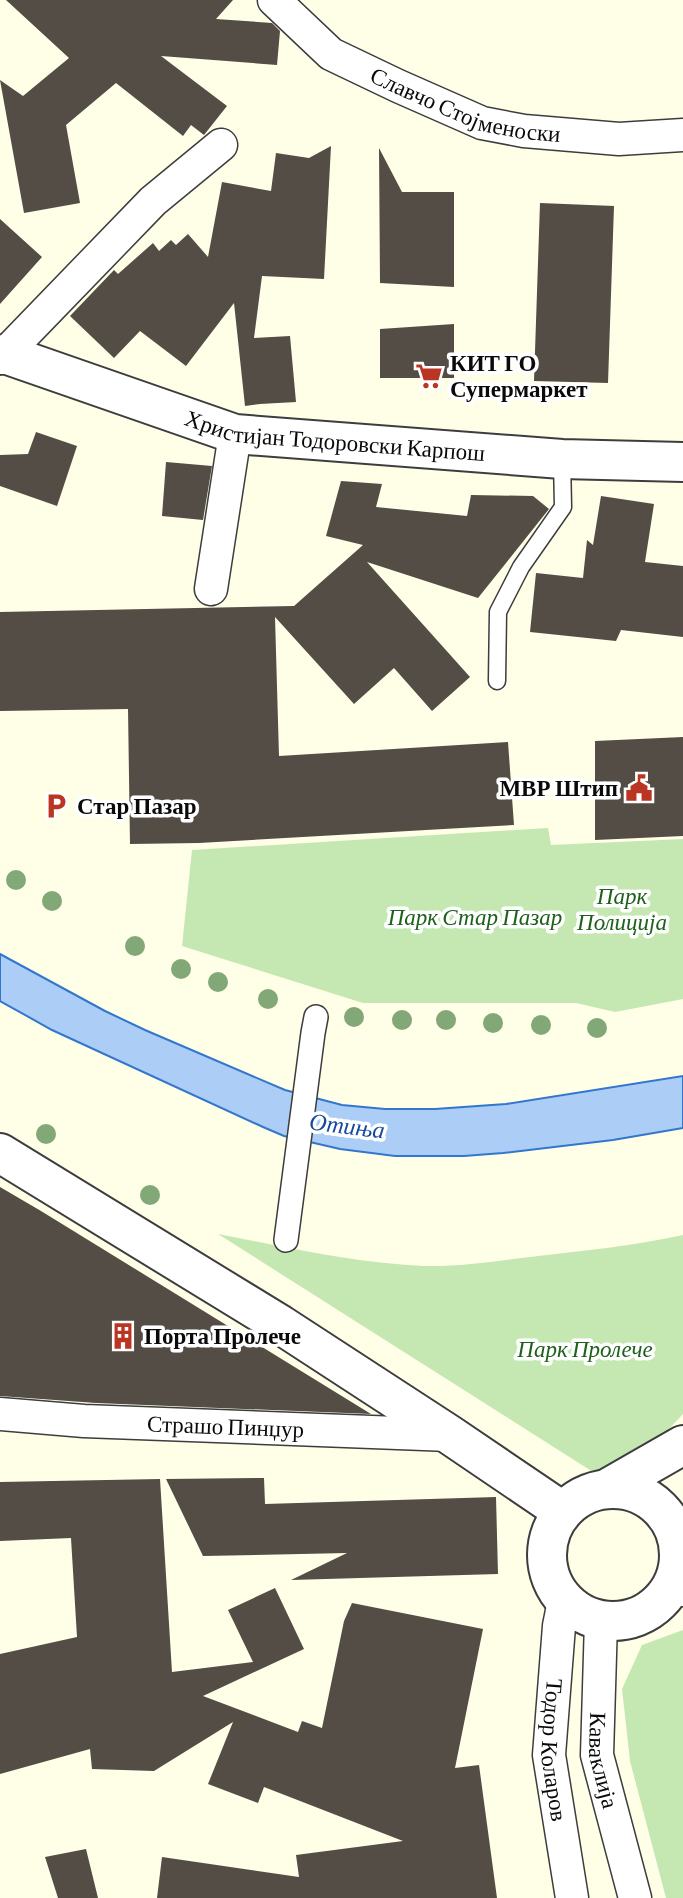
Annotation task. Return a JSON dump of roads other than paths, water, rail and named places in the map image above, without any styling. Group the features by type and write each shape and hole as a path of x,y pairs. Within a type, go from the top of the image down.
{"street":[{"name":"Славчо Стојменоски","path":"274,0 331,54 482,123 524,131 619,139 683,135"},
{"path":"2,361 153,201 221,145"},
{"name":"Христијан Тодоровски Карпош","path":"2,361 3,372 234,443 563,468 683,481"},
{"path":"211,589 234,443"},
{"name":"Христијан Тодоровски Карпош","path":"563,468 683,462"},
{"path":"286,1230 314,1025"},
{"path":"0,1153 281,1325 450,1434 562,1511"},
{"name":"Страшо Пинџур","path":"0,1414 84,1421 450,1434"},
{"path":"608,1488 628,1490 646,1497 661,1509 678,1511 680,1556 677,1588 642,1615 621,1621 601,1621 581,1613 564,1601 553,1585 547,1566 546,1546 552,1528 562,1511 576,1500 591,1492 608,1488 683,1445"},
{"name":"Тодор Коларов","path":"564,1601 559,1626 549,1755 572,1898"},
{"name":"Каваклија","path":"601,1621 597,1755 635,1898"}],"lane":[{"path":"497,681 498,612 521,567 563,508 563,468"}],"water":[{"name":"Отиња","path":"0,954 145,1030 285,1090 342,1105 385,1109 435,1109 506,1104 683,1076 683,1128 613,1140 464,1156 395,1156 340,1149 284,1136 52,1030 0,1001"}],"place":[{"name":"КИТ ГО Супермаркет","path":"429,376"},
{"name":"МВР Штип","path":"639,788"},
{"name":"Стар Пазар","path":"56,806"},
{"name":"Порта Пролече","path":"123,1336"}],"park label":[{"name":"Парк Полиција","path":"622,909"},
{"name":"Парк Стар Пазар","path":"475,917"},
{"name":"Парк Пролече","path":"585,1349"}]}
